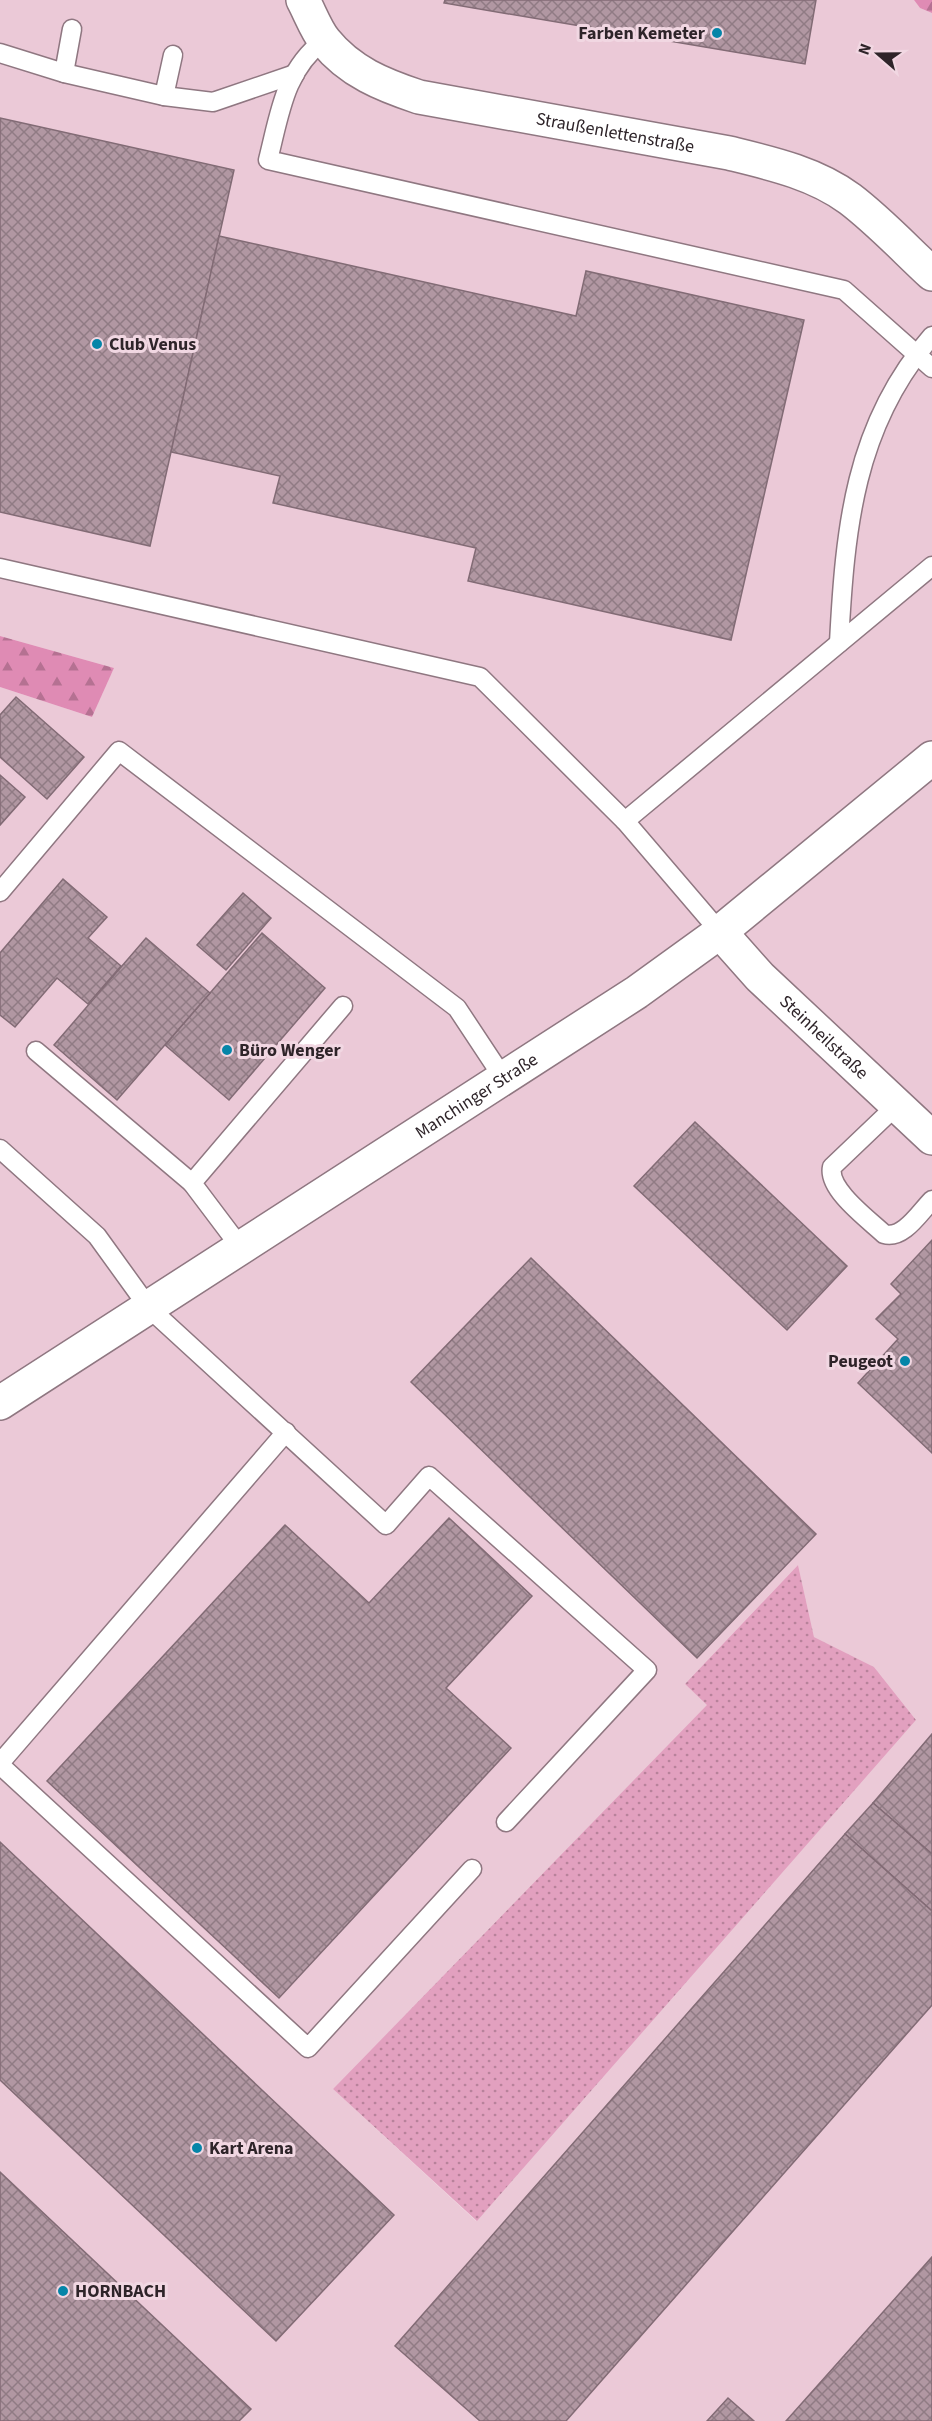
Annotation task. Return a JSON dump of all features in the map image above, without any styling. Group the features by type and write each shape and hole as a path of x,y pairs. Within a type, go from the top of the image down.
{"main road":[{"name":"Straußenlettenstraße","path":"303,0 324,40 352,68 384,85 419,97 729,153 776,165 821,182 850,199 932,274"},
{"name":"Manchinger Straße","path":"0,1403 504,1080 637,992 720,932 932,758"},
{"name":"Steinheilstraße","path":"720,932 760,977 932,1138"}],"lane":[{"path":"64,73 72,29"},
{"path":"324,40 306,54 286,91 268,160 844,290 932,368"},
{"path":"0,53 64,73 164,96 213,102 295,74"},
{"path":"164,96 172,55"},
{"path":"839,643 843,578 861,468 881,410 917,353 932,336"},
{"path":"625,821 932,566"},
{"path":"0,568 480,677 625,821 720,932"},
{"path":"0,892 119,751 457,1008 504,1080"},
{"path":"192,1183 343,1006"},
{"path":"36,1051 192,1183 241,1248"},
{"path":"897,1105 832,1167 830,1175 835,1186 884,1234 891,1236 899,1233 932,1200"},
{"path":"0,1149 97,1236 149,1308 386,1525 429,1476 647,1670 506,1822"},
{"path":"286,1432 0,1764 308,2048 472,1869"}],"shaded area":[{"path":"0,0 914,0 920,8 932,13 932,2421 0,2421 0,687 92,717 114,668 0,636","holes":["798,1565 814,1637 874,1667 916,1720 476,2221 333,2089 708,1705 685,1684"]},
{"path":"798,1565 814,1637 874,1667 916,1720 477,2221 333,2089 707,1705 685,1684"}],"green space":[{"path":"914,0 932,0 932,13 920,8"},
{"path":"0,636 114,668 92,717 0,687"}],"building":[{"name":"Farben Kemeter","path":"445,0 816,0 805,64 444,3"},
{"name":"Club Venus","path":"0,118 234,170 150,546 0,512"},
{"path":"219,236 576,316 586,271 804,320 731,640 468,581 476,548 273,503 280,476 171,452"},
{"path":"16,697 84,757 47,799 0,757 0,715"},
{"path":"0,775 25,797 0,825"},
{"path":"63,879 107,917 88,938 121,966 88,1004 57,978 15,1027 0,1015 0,953"},
{"path":"243,893 271,918 226,970 197,945"},
{"path":"262,933 325,988 229,1100 165,1045"},
{"path":"146,938 210,993 117,1100 54,1045"},
{"name":"Peugeot","path":"695,1122 847,1266 787,1330 634,1186"},
{"name":"Peugeot","path":"932,1240 932,1453 858,1383 898,1339 876,1319 901,1294 891,1284"},
{"path":"531,1258 816,1534 697,1658 411,1382"},
{"path":"449,1518 532,1596 446,1688 511,1748 279,1998 47,1781 285,1525 369,1603"},
{"path":"932,1734 932,1854 873,1803"},
{"path":"873,1803 932,1854 932,1911 845,1834"},
{"path":"845,1834 932,1911 932,2005 566,2421 480,2421 395,2346"},
{"name":"Kart Arena","path":"0,1842 394,2215 276,2341 0,2080"},
{"name":"HORNBACH","path":"0,2172 251,2409 239,2421 0,2421"},
{"path":"932,2257 932,2421 786,2421"},
{"path":"728,2398 754,2421 707,2421"}],"place":[{"name":"Farben Kemeter","path":"717,33"},
{"name":"Club Venus","path":"97,344"},
{"name":"Büro Wenger","path":"227,1050"},
{"name":"Peugeot","path":"905,1361"},
{"name":"Kart Arena","path":"197,2148"},
{"name":"HORNBACH","path":"63,2291"}]}
